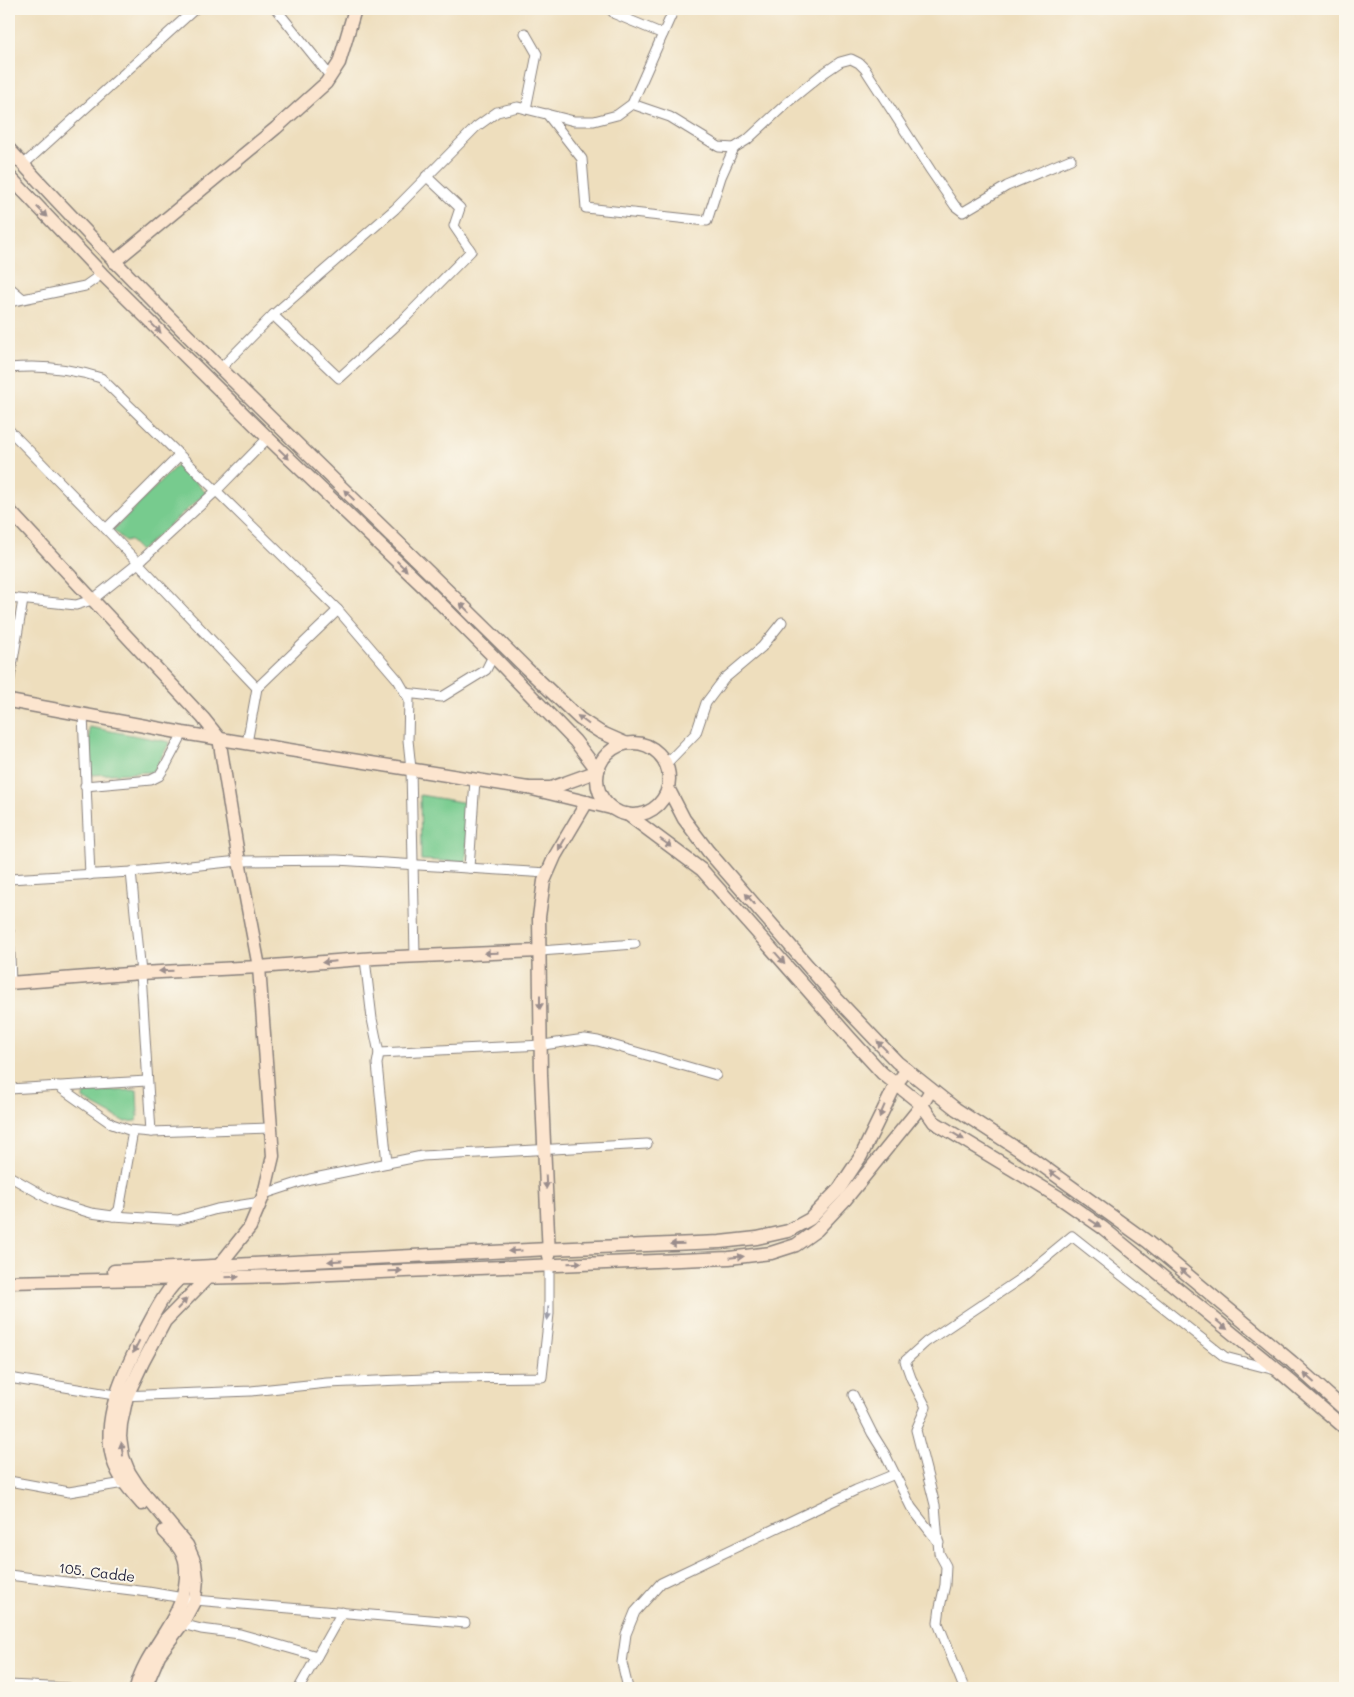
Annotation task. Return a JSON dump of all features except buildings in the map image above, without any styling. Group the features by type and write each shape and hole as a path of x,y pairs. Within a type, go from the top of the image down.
{"main road":[{"path":"114,262 276,128 326,83 339,63 355,9"},
{"path":"9,149 114,262 220,369 527,669 580,719 600,732 625,743 638,743 650,746 660,754 670,776 663,800 654,808 644,814 621,814 610,808 528,788 183,733 9,701"},
{"path":"9,176 102,274 493,656 575,741 598,771"},
{"path":"9,510 204,718 219,738 239,862 259,967 273,1156 262,1198 250,1227 218,1266 166,1321 122,1396 123,1457 129,1472 138,1486 188,1545 195,1563 197,1579 182,1624 159,1656 145,1688"},
{"path":"610,808 602,799 598,789 598,771 605,756 614,748 625,743"},
{"path":"528,788 551,788 598,771"},
{"path":"668,788 684,819 708,852 834,996 897,1062 956,1109 1033,1159 1148,1242 1292,1362 1345,1410"},
{"path":"549,1264 540,1045 539,917 544,881 555,856 586,802"},
{"path":"627,814 702,870 882,1073 922,1105 934,1122 1043,1188 1104,1228 1280,1372 1345,1428"},
{"path":"10,983 141,972 259,967 415,956 540,951"},
{"path":"9,1274 196,1268 720,1242 757,1238 788,1231 810,1219 839,1190 861,1156 896,1084 907,1070"},
{"path":"9,1282 206,1278 729,1258 771,1253 796,1245 817,1230 845,1200 922,1105 931,1090"},
{"path":"136,1688 139,1677 152,1653 189,1599 186,1565 183,1555 171,1538 124,1484 116,1469 111,1451 109,1430 122,1396 129,1362 159,1304 180,1278 196,1268"}],"street":[{"path":"23,165 194,9"},
{"path":"276,9 330,76"},
{"path":"610,9 615,14 663,34"},
{"path":"220,369 273,315 394,209 476,127 497,112 518,107 574,121 594,122 617,115 632,104 674,9"},
{"path":"525,33 537,54 526,109"},
{"path":"547,114 582,160 586,208 707,220 721,177 734,148 747,140 821,75 840,62 851,59 860,64 865,70 931,171 956,206 963,212 1006,186 1071,159"},
{"path":"632,104 670,117 719,147 734,148"},
{"path":"273,315 339,378 407,316 471,251 454,226 460,208 426,176"},
{"path":"9,302 85,286 102,274"},
{"path":"9,286 22,298"},
{"path":"9,368 32,366 83,372 101,378 338,610 398,680 409,699 408,740 411,769 415,956"},
{"path":"9,430 257,688"},
{"path":"9,598 76,605 92,600 137,564 216,491 268,438"},
{"path":"106,529 180,456"},
{"path":"9,684 23,600"},
{"path":"247,742 257,688 338,610"},
{"path":"666,764 696,733 706,703 724,679 762,647 782,622"},
{"path":"405,693 442,697 486,670 493,656"},
{"path":"83,715 90,874"},
{"path":"85,786 151,780 159,776 183,733"},
{"path":"469,868 475,780"},
{"path":"9,879 131,872 239,862 336,860 548,873"},
{"path":"131,872 141,972 151,1132"},
{"path":"9,931 10,983"},
{"path":"540,951 635,944"},
{"path":"365,959 372,1019 379,1053 377,1064 387,1163"},
{"path":"379,1053 540,1045 585,1039 716,1074"},
{"path":"9,1089 147,1081"},
{"path":"58,1086 112,1124 133,1131 270,1128"},
{"path":"112,1216 119,1210 133,1131"},
{"path":"9,1176 55,1202 91,1213 178,1220 262,1198 310,1179 422,1156 647,1144"},
{"path":"964,1688 938,1623 945,1585 946,1566 939,1553 936,1505 916,1430 926,1407 911,1378 905,1361 926,1342 1020,1279 1072,1236 1224,1357 1280,1372"},
{"path":"9,1368 9,1378 122,1396 251,1392 346,1382 542,1377 549,1314 549,1264"},
{"path":"853,1394 911,1507 939,1543"},
{"path":"628,1688 622,1663 626,1634 635,1612 661,1583 856,1490 895,1474"},
{"path":"9,1481 69,1492 124,1484"},
{"name":"105. Cadde","path":"9,1575 148,1592 189,1599 465,1623"},
{"path":"299,1688 342,1612"},
{"path":"182,1624 201,1629 240,1634 317,1656"},
{"path":"9,1684 69,1688"}],"green space":[{"path":"178,464 206,493 140,551 129,540 125,541 113,530"},
{"path":"89,727 170,742 151,772 91,775"},
{"path":"420,795 467,803 469,806 466,862 421,860"},
{"path":"137,1090 138,1116 136,1121 125,1122 83,1099 84,1092"}]}
